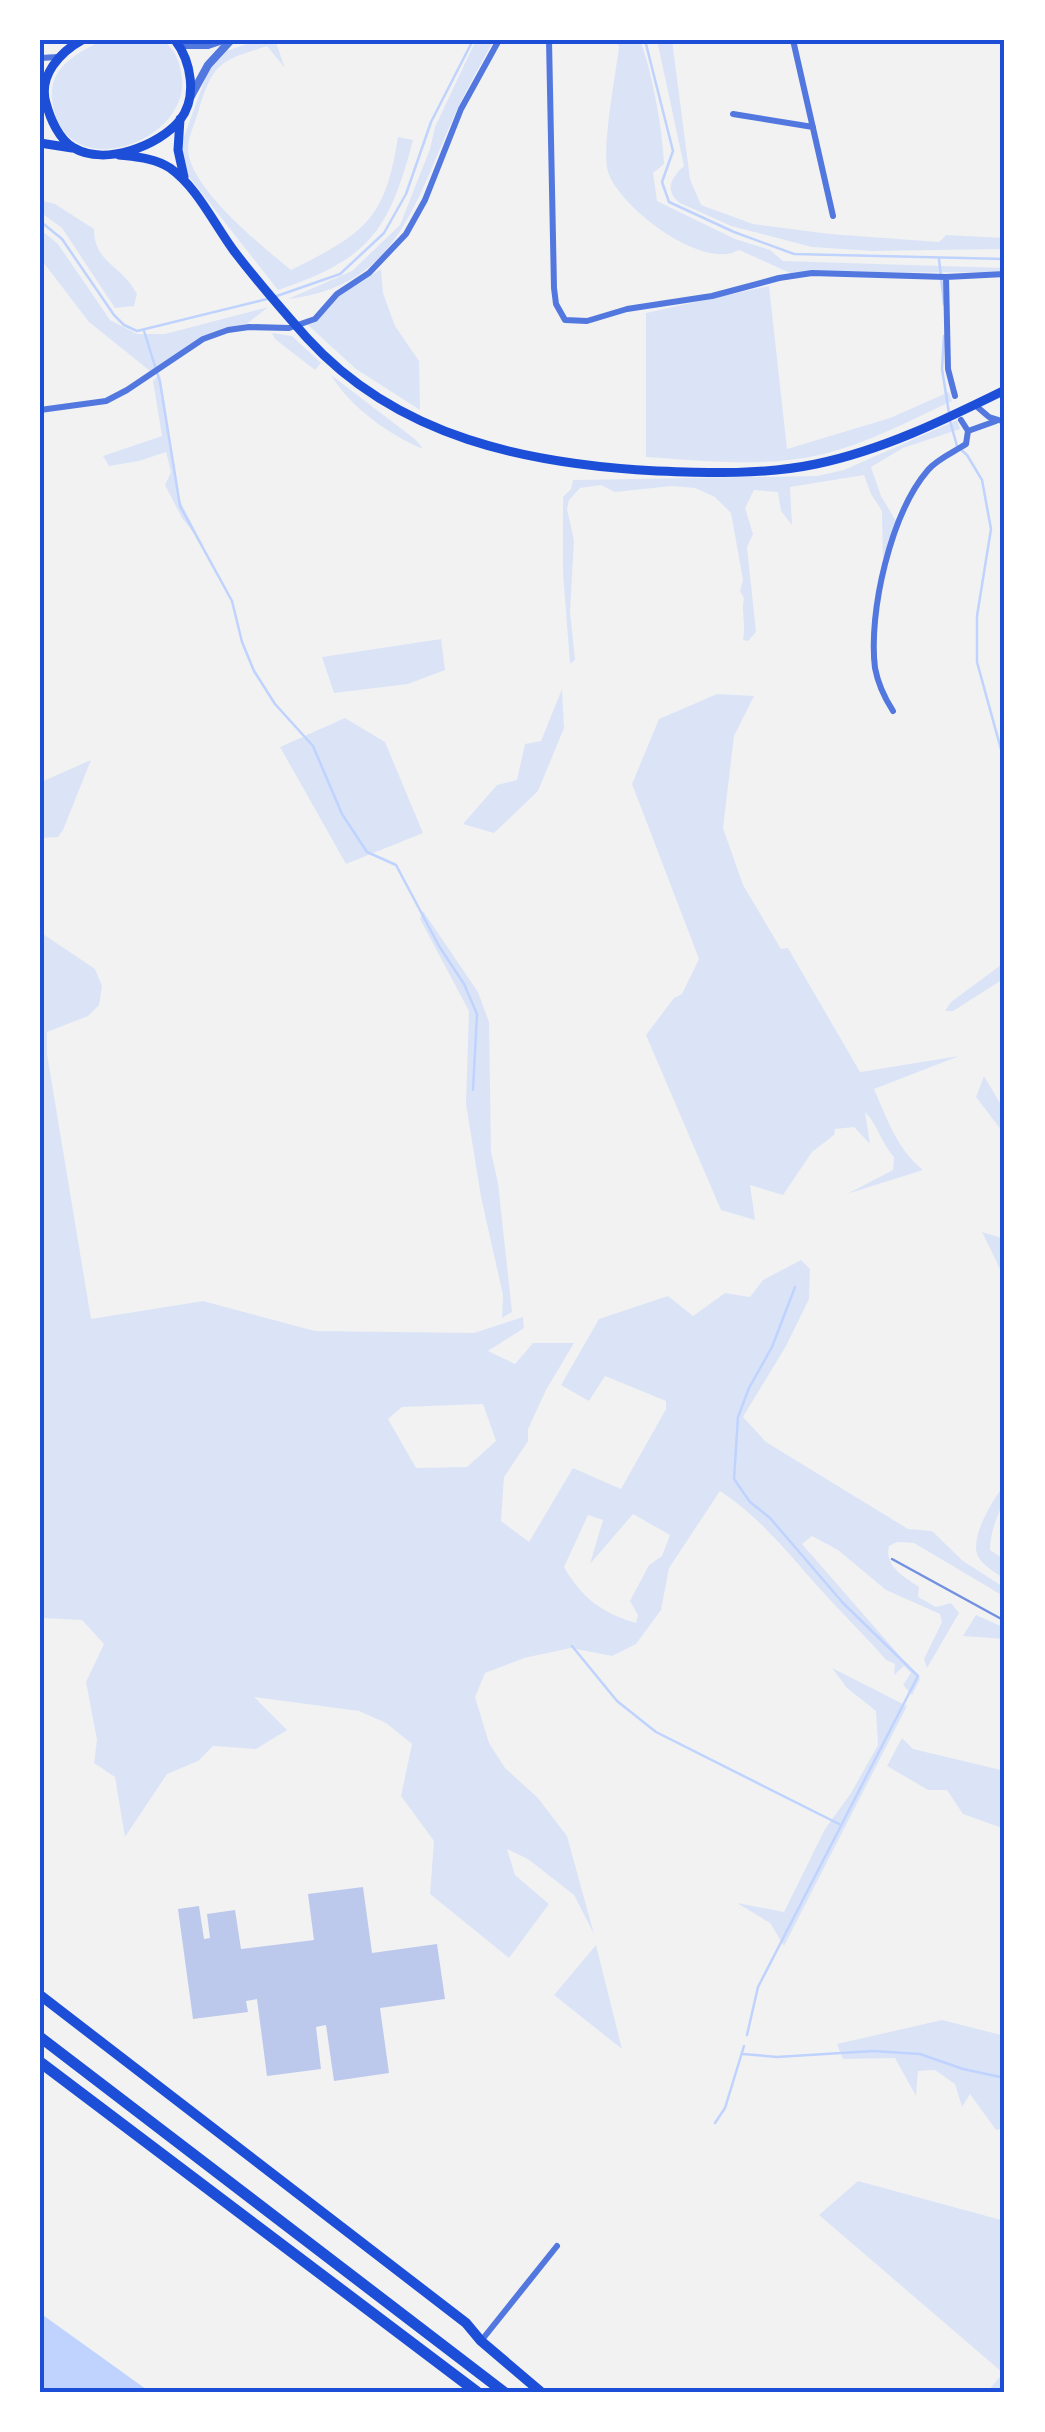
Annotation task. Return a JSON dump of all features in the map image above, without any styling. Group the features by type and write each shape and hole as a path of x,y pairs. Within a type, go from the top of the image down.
{"highway":[{"path":"40,2036 504,2392"},
{"path":"40,2062 477,2392"}],"main road":[{"path":"73,148 56,127 42,98 59,57 82,40"},
{"path":"177,42 186,63 191,96 180,119 178,150 184,180"},
{"path":"119,155 142,145 180,119"},
{"path":"40,142 102,156 161,162 184,180 254,275 304,334 350,376 415,420 488,448 594,466 730,472 810,466 886,445 1005,390"},
{"path":"40,1995 466,2323 542,2392"}],"street":[{"path":"177,42 198,46 223,40"},
{"path":"191,96 208,65 231,40"},
{"path":"40,410 106,401 203,339 228,330 288,328 315,319 337,294 369,273 406,234 425,200 460,109 499,40"},
{"path":"549,40 554,288 559,314 566,320 587,320 812,273 946,277 1005,274"},
{"path":"793,40 833,216"},
{"path":"40,58 59,57"},
{"path":"40,71 46,82"},
{"path":"734,114 813,127"},
{"path":"946,277 948,369 955,396"},
{"path":"975,404 1000,422"},
{"path":"893,710 882,693 875,667 878,594 901,516 916,486 931,466 966,444 968,431 961,420"},
{"path":"968,431 1000,422"},
{"path":"482,2341 558,2246"}],"shaded area":[{"path":"103,40 162,40 175,54 181,72 180,97 169,118 150,135 126,146 101,149 78,143 61,127 52,88 67,62"},
{"path":"259,40 275,40 285,68 267,46 221,65 204,93 188,147 200,180 228,215 291,270 337,245 367,221 386,188 398,137 413,140 395,197 371,238 335,266 278,290 186,173 181,145 209,68 223,52"},
{"path":"476,40 494,40 456,112 420,195 391,244 350,280 322,292 288,299 352,271 400,225 435,127"},
{"path":"616,40 640,40 649,68 664,164 653,173 657,201 735,239 770,250 783,261 1005,268 1005,272 790,273 739,250 724,254 705,252 664,232 628,202 608,172 608,130 619,47"},
{"path":"657,40 672,40 690,179 701,205 753,224 939,242 946,235 1005,238 1005,249 872,251 812,247 731,226 680,203 671,184 684,166"},
{"path":"40,200 55,204 94,229 104,257 137,294 134,306 115,308 62,228 40,212"},
{"path":"40,229 58,244 110,320 137,334 165,334 268,307 248,323 202,336 150,371 89,322 40,258"},
{"path":"381,269 383,293 395,326 419,361 420,410 356,369 308,325 316,322 339,296"},
{"path":"769,286 787,449 890,418 949,392 952,401 857,444 824,454 780,461 735,462 646,457 646,313"},
{"path":"272,333 292,336 321,363 315,370"},
{"path":"160,374 180,501 203,545 182,518 165,485 171,472 166,452 109,466 103,456 162,436 153,381"},
{"path":"331,375 416,440 423,449 371,419"},
{"path":"957,420 960,429 903,448 871,467 881,496 896,521 883,567 882,511 864,475 790,487 792,525 781,511 778,492 754,490 745,508 753,534 747,547 756,632 748,641 743,640 743,580 731,513 715,497 695,488 672,486 615,492 601,485 580,488 569,500 567,509 574,540 570,611 575,660 570,664 563,572 563,497 573,480 817,476 844,470"},
{"path":"441,639 445,670 408,684 334,693 322,657"},
{"path":"562,689 564,728 538,791 494,833 463,824 497,785 517,780 525,744 541,741"},
{"path":"717,694 754,696 734,736 723,828 743,885 781,949 788,948 860,1072 959,1056 874,1089 899,1143 923,1170 847,1194 893,1170 894,1157 865,1112 870,1144 854,1127 835,1129 834,1135 812,1152 783,1195 750,1185 755,1220 721,1210 646,1035 674,998 682,994 699,959 632,784 659,719"},
{"path":"345,718 385,742 423,833 346,864 280,747"},
{"path":"91,760 63,830 58,837 41,838 41,782"},
{"path":"423,911 478,992 489,1022 491,1152 512,1312 502,1318 503,1295 466,1104 469,1011 420,919"},
{"path":"40,932 95,969 102,986 99,1005 88,1016 47,1032 47,1054 91,1319 203,1301 315,1331 474,1333 523,1317 524,1328 488,1351 515,1364 533,1343 574,1343 546,1390 528,1429 528,1441 504,1477 501,1521 529,1542 573,1468 621,1489 666,1409 666,1401 605,1376 589,1401 561,1385 599,1319 668,1296 693,1316 725,1293 750,1297 763,1280 801,1260 810,1269 809,1299 743,1417 766,1442 908,1529 932,1531 963,1561 1005,1588 1005,1597 914,1543 897,1542 889,1546 892,1565 919,1587 918,1597 936,1607 951,1603 959,1613 927,1668 924,1659 942,1622 940,1614 886,1590 838,1550 812,1536 802,1544 920,1679 912,1695 903,1685 911,1673 904,1666 894,1675 895,1664 886,1660 762,1525 720,1491 669,1568 661,1610 636,1644 612,1656 571,1648 524,1658 485,1673 475,1697 489,1743 505,1768 538,1798 567,1836 594,1934 574,1895 528,1859 507,1849 515,1875 549,1904 509,1958 430,1894 434,1841 401,1796 412,1744 386,1723 359,1711 254,1697 287,1730 256,1749 213,1746 198,1761 167,1774 125,1837 115,1777 94,1763 97,1740 86,1682 104,1644 82,1620 40,1618","holes":["483,1404 496,1441 467,1467 416,1468 388,1419 402,1407","633,1514 670,1535 662,1556 649,1565 630,1601 638,1615 636,1623 594,1603 564,1567 588,1515 603,1520 590,1564"]},
{"path":"1005,962 1005,978 953,1011 945,1011 951,1002"},
{"path":"984,1076 1000,1103 1005,1101 1005,1131 976,1097"},
{"path":"982,1232 1005,1239 1005,1279"},
{"path":"1005,1484 990,1550 1005,1560 1005,1579 979,1558 976,1541 983,1520"},
{"path":"976,1615 1005,1628 1005,1639 963,1636"},
{"path":"832,1668 907,1706 784,1946 770,1923 737,1903 784,1912 825,1829 878,1745 876,1711 847,1688"},
{"path":"902,1738 913,1749 1005,1771 1005,1829 963,1814 947,1790 928,1790 887,1766"},
{"path":"596,1945 622,2049 554,1995"},
{"path":"942,2020 1005,2036 1005,2128 996,2130 970,2094 962,2107 955,2084 935,2070 918,2071 916,2096 895,2058 843,2059 837,2044"},
{"path":"858,2181 1005,2221 1005,2392 987,2392 1003,2373 819,2215"}],"water":[{"path":"40,2313 150,2392 40,2392"}],"building":[{"path":"363,1887 372,1953 437,1944 445,1999 380,2008 389,2073 334,2081 326,2025 316,2027 321,2069 267,2076 257,1999 246,2001 248,2012 193,2019 178,1909 199,1906 204,1939 210,1938 207,1914 235,1910 241,1949 314,1940 308,1894"}],"waterway":[{"path":"274,297 340,274 384,233 406,194 431,122 473,40"},
{"path":"645,40 673,151 662,182 669,202 794,254 1005,259"},
{"path":"40,221 62,239 114,315 137,331 267,299"},
{"path":"939,259 944,304"},
{"path":"144,331 160,382 180,506 232,601 254,671 275,704 313,746 342,814 367,852 396,865 464,984 477,1014 473,1090"},
{"path":"944,336 942,369 949,413"},
{"path":"950,421 957,446 982,480 991,529 977,616 977,662 1005,764"},
{"path":"747,2035 758,1987 918,1676 843,1603 770,1518 750,1502 734,1479 738,1417 772,1347 795,1287"},
{"path":"572,1646 617,1701 656,1732 839,1824"},
{"path":"715,2123 725,2108 744,2046"},
{"path":"743,2054 920,2054 1005,2078"}],"railway":[{"path":"892,1559 1005,1621"}]}
